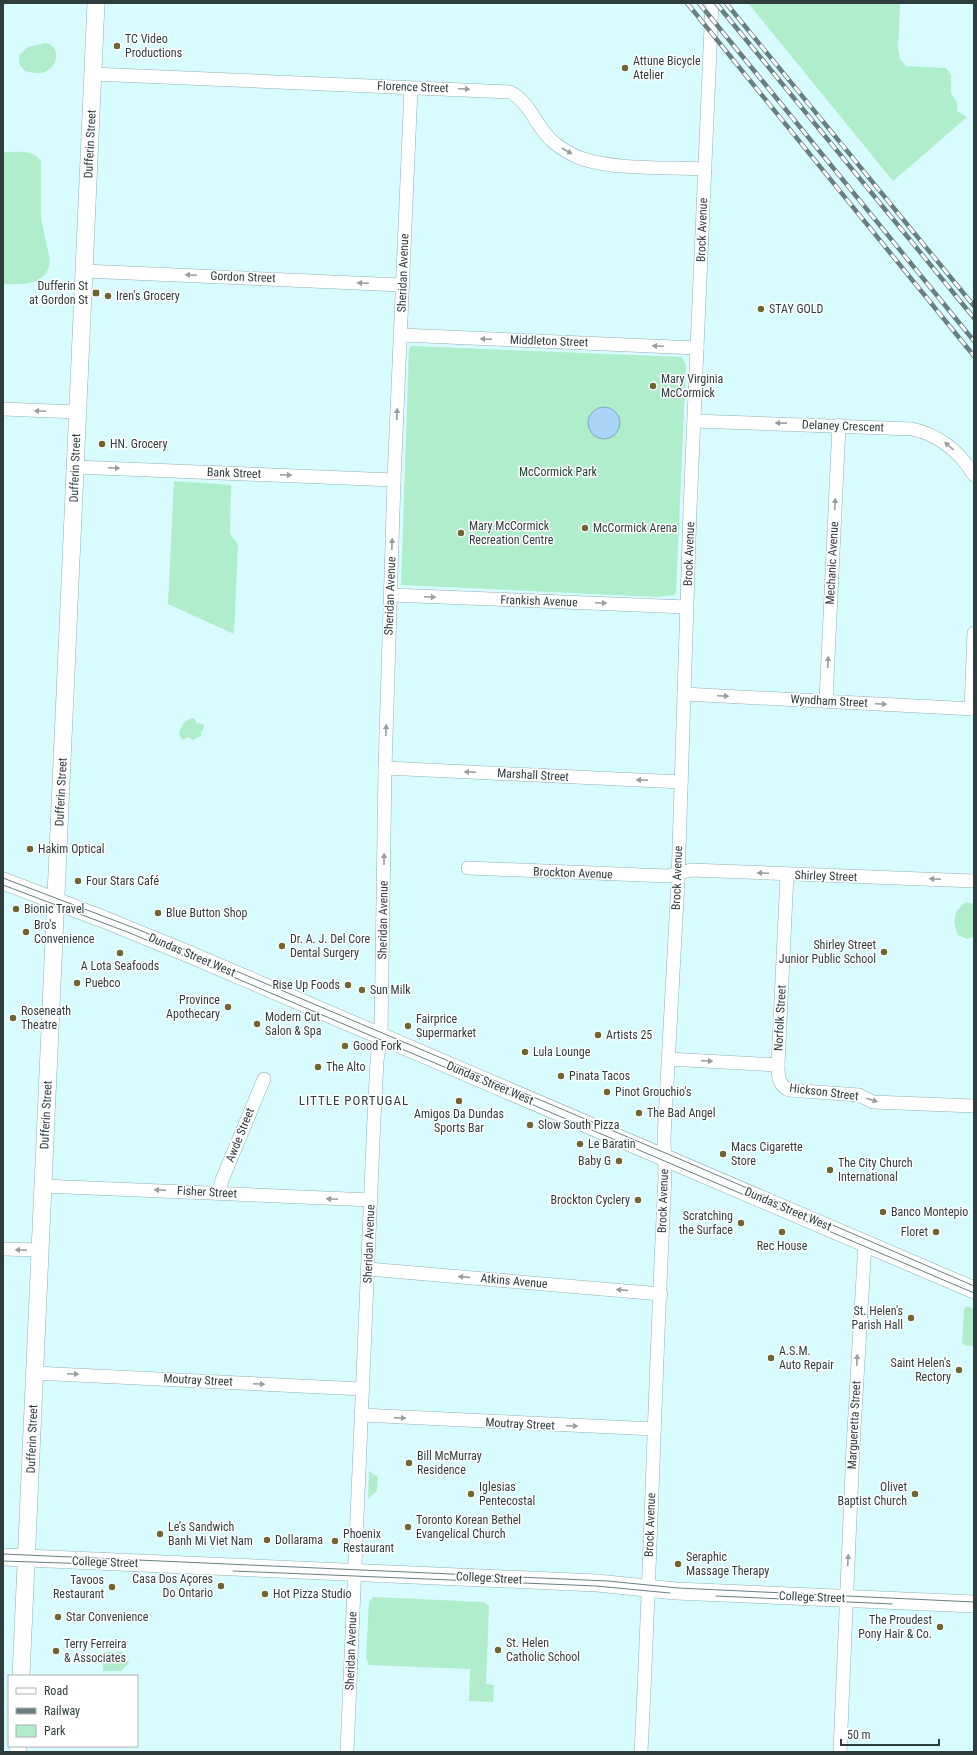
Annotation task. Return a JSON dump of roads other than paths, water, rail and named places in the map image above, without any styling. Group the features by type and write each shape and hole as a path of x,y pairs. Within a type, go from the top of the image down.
{"main road":[{"name":"Dufferin Street","path":"21,1675 57,900 77,412 96,3"},
{"name":"Dundas Street West","path":"3,881 57,900 140,934 974,1290"},
{"name":"College Street","path":"3,1557 596,1583 649,1588 846,1599 974,1604"}],"street":[{"name":"Brock Avenue","path":"641,1752 661,1294 665,1177 664,1157 678,874 694,421 712,3"},
{"name":"Florence Street","path":"93,74 510,92 518,96 525,103 549,138 576,156 589,161 614,165 705,169"},
{"name":"Sheridan Avenue","path":"348,1752 354,1572 374,1110 381,1036 385,768 394,480 411,88"},
{"name":"Gordon Street","path":"84,271 402,285"},
{"name":"Middleton Street","path":"401,335 697,348"},
{"path":"3,409 77,412"},
{"name":"Delaney Crescent","path":"694,421 839,425 912,429 926,432 946,443 957,452 974,475"},
{"name":"Mechanic Avenue","path":"826,701 839,425"},
{"name":"Bank Street","path":"75,467 394,480"},
{"name":"Frankish Avenue","path":"391,595 687,607"},
{"path":"972,709 974,633"},
{"name":"Wyndham Street","path":"684,694 972,709"},
{"name":"Marshall Street","path":"385,768 681,782"},
{"name":"Brockton Avenue","path":"468,868 668,876 678,874"},
{"name":"Shirley Street","path":"678,874 691,870 974,881"},
{"name":"Norfolk Street","path":"778,1065 787,874"},
{"path":"668,1059 778,1065"},
{"name":"Hickson Street","path":"778,1065 780,1082 784,1088 789,1090 859,1095 873,1102 974,1106"},
{"name":"Awde Street","path":"219,1192 222,1180 264,1079"},
{"name":"Fisher Street","path":"43,1186 219,1192 370,1200"},
{"name":"Margueretta Street","path":"840,1752 858,1341 865,1243"},
{"path":"3,1249 40,1250"},
{"name":"Atkins Avenue","path":"368,1269 661,1294"},
{"name":"Moutray Street","path":"34,1373 362,1389"},
{"name":"Moutray Street","path":"361,1416 654,1429"}],"water":[{"path":"601,407 607,407 617,414 620,423 619,429 613,436 607,439 601,439 591,432 588,426 588,420 595,410"}],"tram line":[{"path":"3,878 137,929 689,1163 974,1286"},
{"path":"3,885 130,933 974,1293"},
{"path":"3,1554 608,1581 678,1588 974,1602"},
{"path":"3,1561 93,1564"},
{"path":"233,1571 596,1586 670,1593"},
{"path":"716,1596 892,1604"}],"railway":[{"path":"687,3 974,356"},
{"path":"699,3 974,341"},
{"path":"716,3 974,318"},
{"path":"726,3 974,306"}],"place":[{"name":"TC Video Productions","path":"117,46"},
{"name":"Attune Bicycle Atelier","path":"625,68"},
{"name":"Dufferin St at Gordon St","path":"96,293"},
{"name":"Iren's Grocery","path":"108,296"},
{"name":"STAY GOLD","path":"761,309"},
{"name":"Mary Virginia McCormick","path":"653,386"},
{"name":"HN. Grocery","path":"102,444"},
{"name":"McCormick Arena","path":"585,528"},
{"name":"Mary McCormick Recreation Centre","path":"461,533"},
{"name":"Hakim Optical","path":"30,849"},
{"name":"Four Stars Café","path":"78,881"},
{"name":"Bionic Travel","path":"16,909"},
{"name":"Blue Button Shop","path":"158,913"},
{"name":"Bro's Convenience","path":"26,932"},
{"name":"Dr. A. J. Del Core Dental Surgery","path":"282,946"},
{"name":"Shirley Street Junior Public School","path":"884,952"},
{"name":"A Lota Seafoods","path":"120,953"},
{"name":"Puebco","path":"77,983"},
{"name":"Rise Up Foods","path":"348,985"},
{"name":"Sun Milk","path":"362,990"},
{"name":"Province Apothecary","path":"228,1007"},
{"name":"Roseneath Theatre","path":"13,1018"},
{"name":"Modern Cut Salon & Spa","path":"257,1024"},
{"name":"Fairprice Supermarket","path":"408,1026"},
{"name":"Artists 25","path":"598,1035"},
{"name":"Good Fork","path":"345,1046"},
{"name":"Lula Lounge","path":"525,1052"},
{"name":"The Alto","path":"318,1067"},
{"name":"Pinata Tacos","path":"561,1076"},
{"name":"Pinot Grouchio's","path":"607,1092"},
{"name":"Amigos Da Dundas Sports Bar","path":"459,1101"},
{"name":"The Bad Angel","path":"639,1113"},
{"name":"Slow South Pizza","path":"530,1125"},
{"name":"Le Baratin","path":"580,1144"},
{"name":"Macs Cigarette Store","path":"723,1154"},
{"name":"Baby G","path":"619,1161"},
{"name":"The City Church International","path":"830,1170"},
{"name":"Brockton Cyclery","path":"638,1200"},
{"name":"Banco Montepio","path":"883,1212"},
{"name":"Scratching the Surface","path":"741,1223"},
{"name":"Rec House","path":"782,1232"},
{"name":"Floret","path":"936,1232"},
{"name":"St. Helen's Parish Hall","path":"911,1318"},
{"name":"A.S.M. Auto Repair","path":"771,1358"},
{"name":"Saint Helen's Rectory","path":"959,1370"},
{"name":"Bill McMurray Residence","path":"409,1463"},
{"name":"Iglesias Pentecostal","path":"471,1494"},
{"name":"Olivet Baptist Church","path":"915,1494"},
{"name":"Toronto Korean Bethel Evangelical Church","path":"408,1527"},
{"name":"Le’s Sandwich Banh Mi Viet Nam","path":"160,1534"},
{"name":"Dollarama","path":"267,1540"},
{"name":"Phoenix Restaurant","path":"335,1541"},
{"name":"Seraphic Massage Therapy","path":"678,1564"},
{"name":"Casa Dos Açores Do Ontario","path":"221,1586"},
{"name":"Tavoos Restaurant","path":"112,1587"},
{"name":"Hot Pizza Studio","path":"265,1594"},
{"name":"Star Convenience","path":"58,1617"},
{"name":"The Proudest Pony Hair & Co.","path":"940,1627"},
{"name":"St. Helen Catholic School","path":"498,1650"},
{"name":"Terry Ferreira & Associates","path":"56,1651"}],"district":[{"name":"LITTLE PORTUGAL","path":"354,1100"}],"park label":[{"name":"McCormick Park","path":"558,472"}]}
